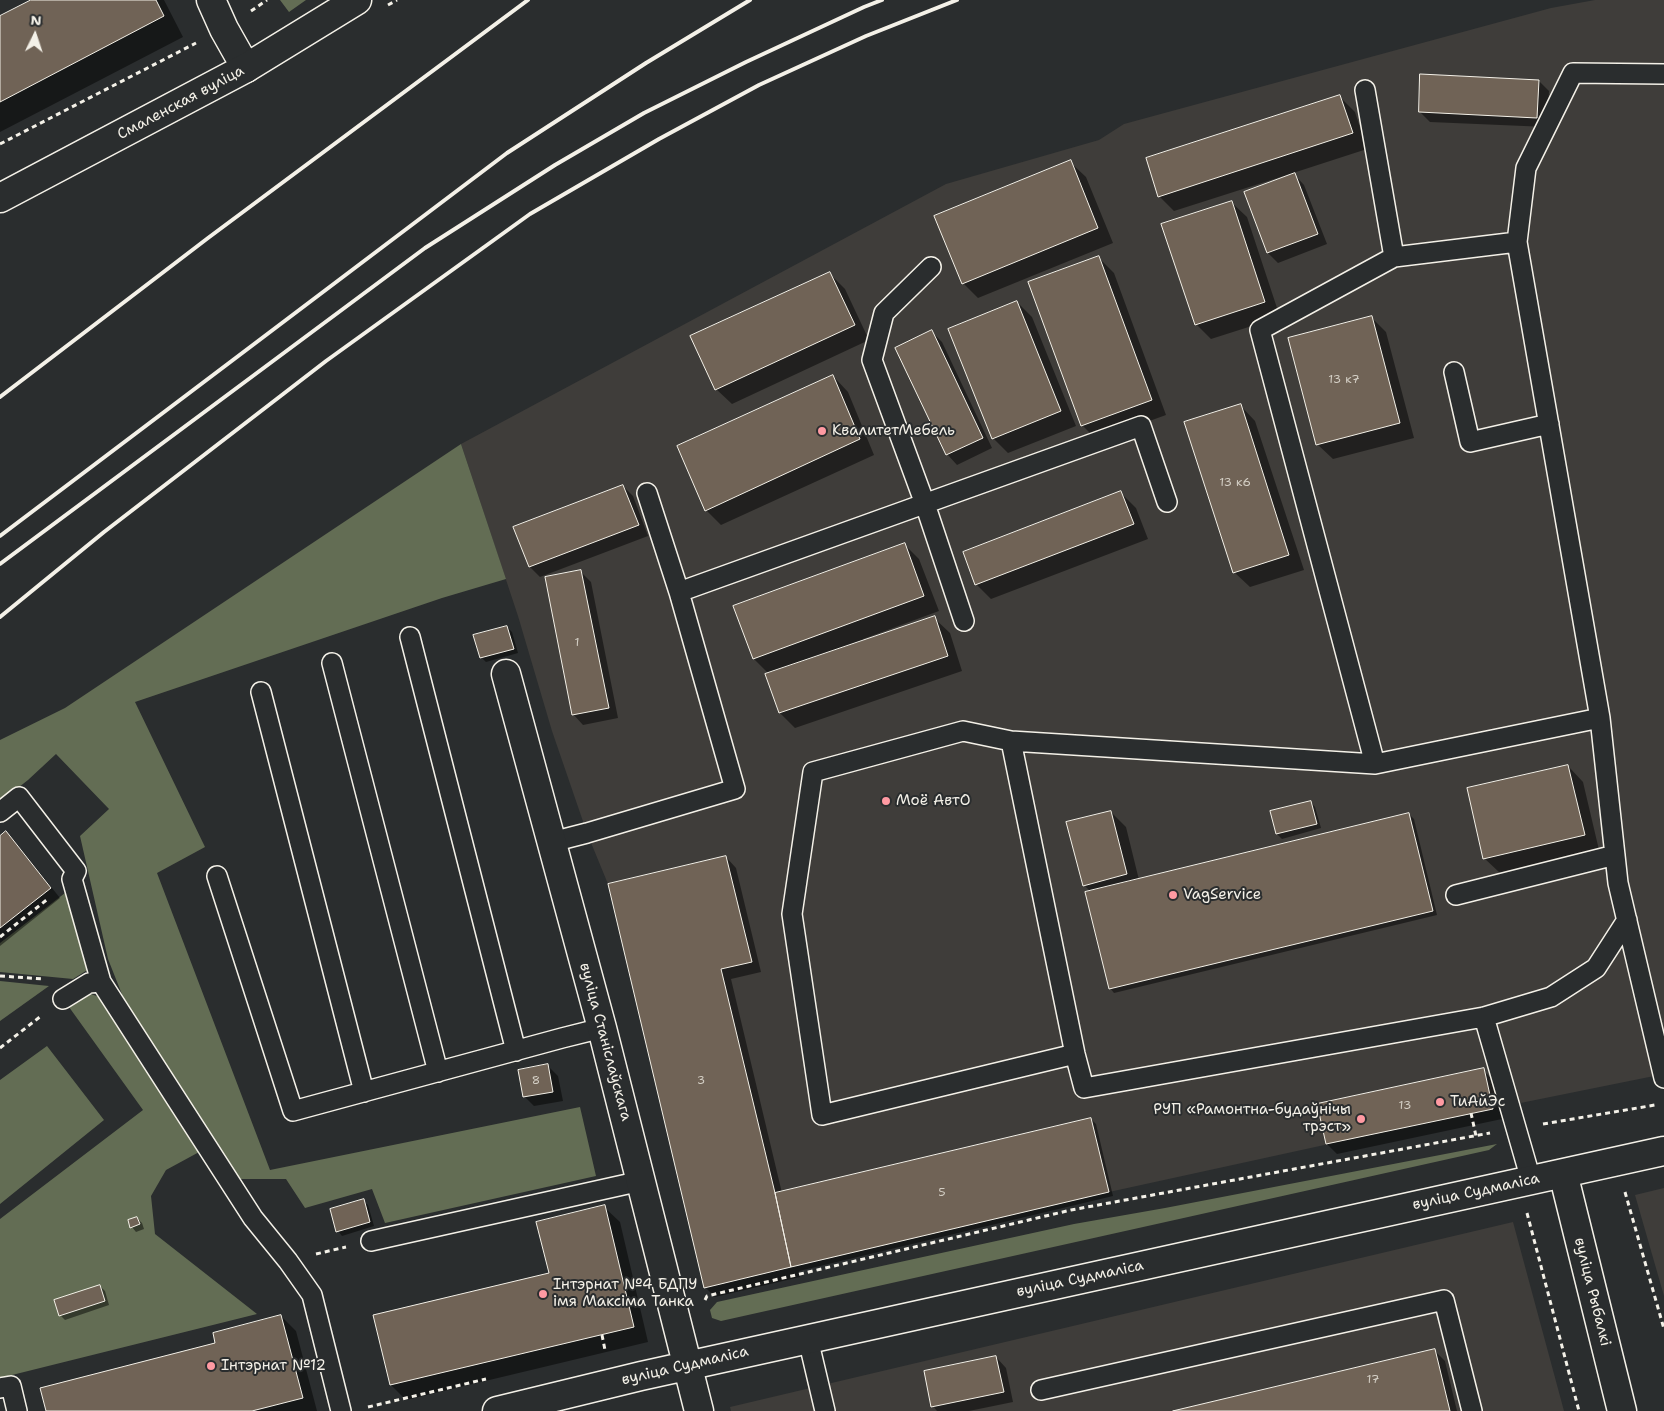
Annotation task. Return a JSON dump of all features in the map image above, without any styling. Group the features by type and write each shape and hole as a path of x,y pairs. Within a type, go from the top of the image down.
{"street":[{"path":"211,0 224,29 246,68"},
{"name":"Смаленская вуліца","path":"0,198 246,68 357,0"},
{"name":"вуліца Станіслаўскага","path":"506,674 602,1028 699,1411"},
{"name":"вуліца Судмаліса","path":"497,1411 688,1365 1664,1151"},
{"name":"вуліца Рыбалкі","path":"1563,1173 1622,1411"}],"lane":[{"path":"1664,74 1573,73 1526,168 1517,242 1600,718 1618,883 1664,1078"},
{"path":"1365,90 1394,257"},
{"path":"1375,764 1260,330 1394,257 1517,242"},
{"path":"931,267 884,313 872,360 925,504 964,620"},
{"path":"1454,372 1470,442 1549,424"},
{"path":"679,592 1141,426 1167,502"},
{"path":"552,842 587,834 735,789 679,592 647,493"},
{"path":"410,637 516,1051"},
{"path":"332,663 438,1072"},
{"path":"261,692 364,1092"},
{"path":"1075,1054 822,1115 792,914 813,772 963,731 1011,741 1375,764 1600,718"},
{"path":"1011,741 1075,1054 1084,1088 1484,1017 1552,997 1596,968 1626,920"},
{"path":"0,812 19,797 76,871 72,879 101,982 253,1218 288,1261 312,1295 342,1411"},
{"path":"1456,896 1615,855"},
{"path":"218,876 293,1111 602,1028"},
{"path":"63,999 89,983 101,982"},
{"path":"1484,1017 1531,1180"},
{"path":"371,1241 641,1181"},
{"path":"1041,1390 1444,1300 1472,1411"},
{"path":"808,1339 825,1411"},
{"path":"0,1388 11,1386 17,1411"}],"path":[{"path":"0,144 224,29 267,0"},
{"path":"0,937 72,879"},
{"path":"0,1048 63,999"},
{"path":"703,1305 707,1296 1071,1210 1664,1103"},
{"path":"1471,1113 1476,1136"},
{"path":"1624,1189 1664,1329"},
{"path":"1526,1213 1579,1411"},
{"path":"288,1261 371,1241"},
{"path":"602,1335 605,1350"}],"shaded area":[{"path":"1595,0 1664,0 1664,1074 1471,1113 1109,1192 704,1288 608,884 587,833 552,731 518,616 461,444 946,184 1099,140 1124,124 1551,8"},
{"path":"1664,1188 1664,1296 1635,1195"},
{"path":"1513,1222 1564,1411 731,1411 730,1407"}],"green space":[{"path":"280,0 306,0 289,12"},
{"path":"461,444 506,579 442,598 135,702 205,847 157,873 270,1170 580,1107 596,1176 385,1223 372,1189 305,1208 286,1179 238,1179 125,1002 108,959 80,836 109,809 56,754 28,780 0,802 0,740 65,708"},
{"path":"65,893 89,969 73,979 0,972 0,943"},
{"path":"0,981 49,986 0,1021"},
{"path":"91,994 102,998 201,1151 166,1170 151,1196 155,1234 257,1314 0,1378 0,1219 143,1110 69,1007"},
{"path":"47,1046 104,1120 0,1204 0,1080"},
{"path":"1497,1144 1489,1150 721,1321 712,1318 710,1310 717,1302 1074,1224"}],"building":[{"path":"31,0 156,0 164,16 0,102 0,16"},
{"path":"1420,74 1539,80 1537,118 1419,112"},
{"path":"1340,95 1353,133 1158,197 1146,158"},
{"path":"1071,160 1098,228 962,284 934,216"},
{"path":"1295,173 1318,234 1267,253 1244,192"},
{"path":"1232,201 1265,302 1195,325 1161,224"},
{"path":"1099,256 1152,400 1081,426 1028,282"},
{"path":"830,272 855,325 715,390 690,336"},
{"path":"1017,301 1061,411 992,439 948,329"},
{"path":"1372,316 1400,423 1316,445 1288,338"},
{"path":"932,330 983,438 946,455 895,348"},
{"path":"833,375 860,439 705,511 677,446"},
{"path":"1241,404 1289,555 1233,573 1184,422"},
{"path":"623,485 639,525 529,567 513,527"},
{"path":"1121,491 1134,524 975,585 963,552"},
{"path":"905,543 924,596 753,659 733,606"},
{"path":"581,570 609,708 572,715 545,577"},
{"path":"935,616 948,656 779,713 765,674"},
{"path":"507,626 514,649 480,658 473,635"},
{"path":"1568,765 1585,835 1483,859 1467,788"},
{"path":"1311,801 1317,824 1276,834 1270,811"},
{"path":"1111,811 1127,874 1083,886 1066,822"},
{"path":"1409,813 1433,911 1109,989 1085,892"},
{"path":"6,831 51,888 0,928 0,836"},
{"path":"726,856 752,962 721,969 791,1267 704,1288 608,884"},
{"path":"548,1064 553,1092 523,1097 518,1070"},
{"path":"1484,1068 1493,1109 1326,1144 1317,1104"},
{"path":"1091,1118 1109,1192 791,1267 775,1193"},
{"path":"364,1199 370,1222 336,1232 330,1209"},
{"name":"Інтэрнат №4 БДПУ імя Максіма Танка","path":"605,1205 634,1327 390,1385 373,1315 549,1273 536,1222"},
{"path":"137,1217 140,1224 130,1228 128,1220"},
{"path":"100,1285 105,1301 59,1316 54,1300"},
{"name":"Інтэрнат №12","path":"281,1315 303,1398 252,1411 46,1411 40,1388 215,1343 213,1333"},
{"path":"1435,1349 1450,1411 1173,1411"},
{"path":"996,1356 1004,1392 931,1407 924,1371"}],"railway":[{"path":"0,397 208,238 528,0"},
{"path":"0,536 507,153 646,63 750,0"},
{"path":"0,564 425,248 555,165 644,113 746,62 882,0"},
{"path":"0,617 104,532 326,361 530,214 659,139 759,85 866,36 957,0"}],"place":[{"name":"КвалитетМебель","path":"822,431"},
{"name":"Моё АвтО","path":"886,801"},
{"name":"VagService","path":"1173,895"},
{"name":"ТиАйЭс","path":"1440,1102"},
{"name":"РУП «Рамонтна-будаўнічы трэст»","path":"1361,1119"},
{"name":"Інтэрнат №4 БДПУ імя Максіма Танка","path":"543,1294"},
{"name":"Інтэрнат №12","path":"211,1366"}]}
